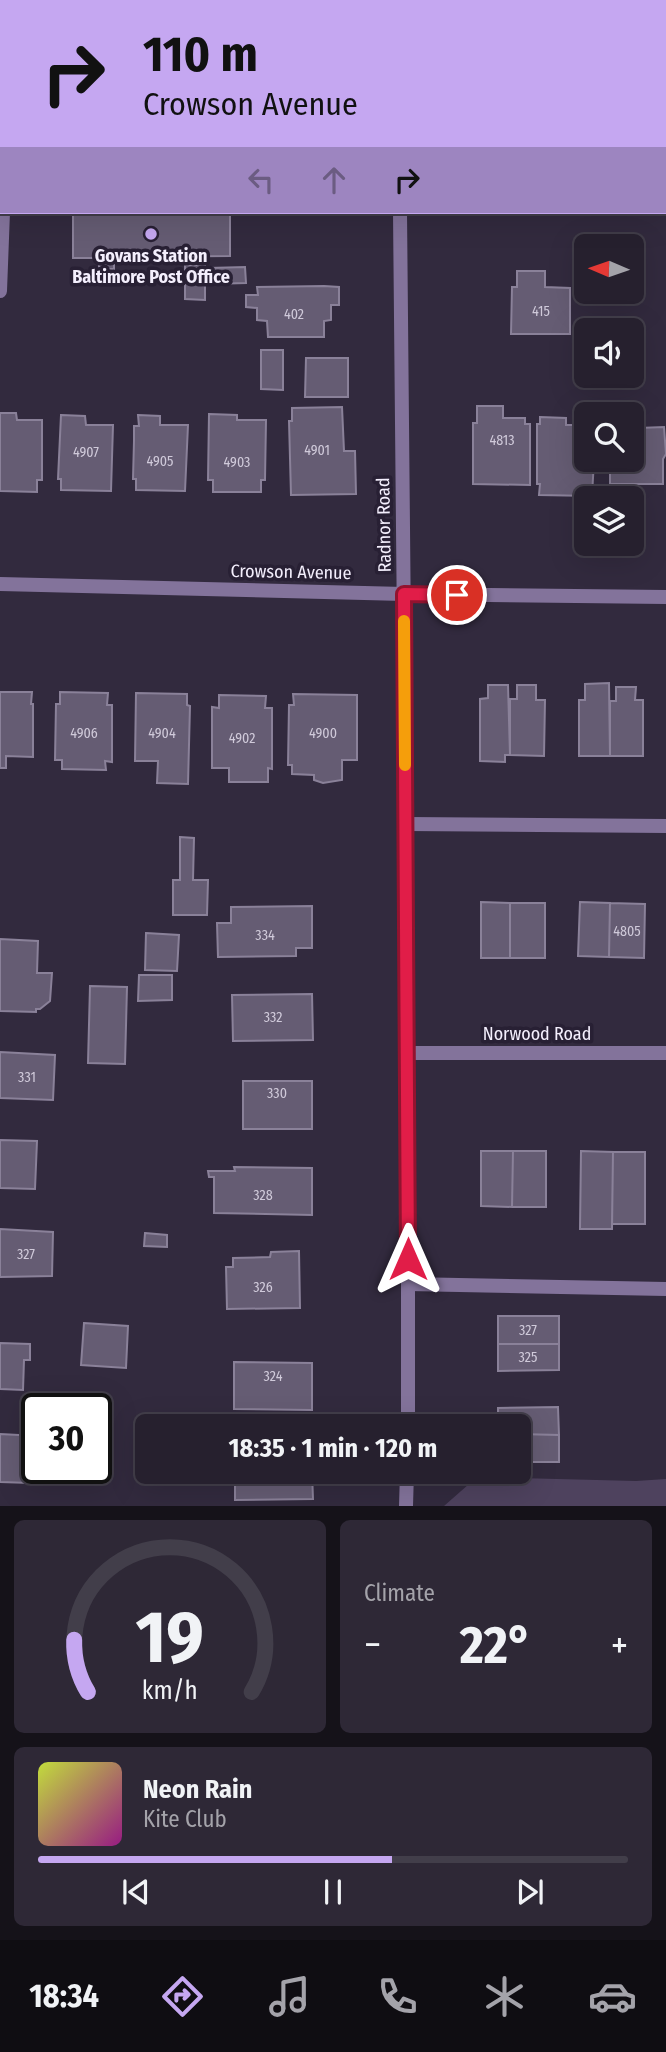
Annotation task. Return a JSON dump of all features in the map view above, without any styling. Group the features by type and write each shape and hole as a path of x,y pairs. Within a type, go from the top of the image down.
{"street":[{"path":"0,291 3,214"},
{"name":"Radnor Road","path":"400,214 408,1053 408,1414"},
{"name":"Crowson Avenue","path":"0,584 404,594 666,597"},
{"path":"406,824 666,826"},
{"name":"Norwood Road","path":"408,1053 666,1054"},
{"path":"408,1284 666,1289"},
{"path":"406,1506 407,1484"}],"shaded area":[{"path":"531,1478 636,1481 666,1479 666,1506 444,1506 469,1484 531,1484"}],"building":[{"name":"Govans Station Baltimore Post Office","path":"73,214 230,214 230,256 114,257 114,269 99,269 99,258 73,258"},
{"path":"185,265 205,265 205,300 185,299"},
{"path":"245,267 246,283 210,284 209,268"},
{"path":"517,271 545,271 545,287 570,288 570,334 511,334 512,287 517,287"},
{"path":"257,287 339,287 339,305 331,305 331,320 324,321 324,337 268,337 267,321 257,320 257,308 246,307 246,295 258,295"},
{"path":"261,350 283,350 283,390 261,389"},
{"path":"306,358 348,358 348,397 305,397"},
{"path":"477,406 503,406 503,418 525,418 525,424 530,424 530,485 473,484 473,423 477,423"},
{"path":"342,407 344,451 355,451 356,494 291,495 289,421 292,421 292,408"},
{"path":"0,413 16,413 17,420 42,420 42,480 37,480 37,492 0,491"},
{"path":"209,414 237,415 237,420 266,420 265,480 261,480 261,492 213,492 213,480 208,480"},
{"path":"61,415 85,416 86,425 113,425 111,491 61,490 61,479 58,479"},
{"path":"138,415 160,416 160,425 188,425 185,491 136,490 136,479 133,479 134,426 139,426"},
{"path":"540,417 566,418 566,425 574,425 574,472 593,472 593,486 574,486 574,496 539,495 537,424 540,424"},
{"path":"664,427 666,454 663,459 663,484 610,484 610,472 644,472 644,428"},
{"path":"609,683 610,756 579,756 579,700 585,700 585,684"},
{"path":"488,685 508,685 510,755 505,755 505,762 480,761 480,699 488,698"},
{"path":"517,685 536,685 536,700 545,700 544,756 510,755 510,699 517,699"},
{"path":"616,687 636,687 635,700 643,700 643,756 610,756 610,701 616,701"},
{"path":"0,692 32,692 33,704 33,757 6,756 6,768 0,768"},
{"path":"60,692 108,693 107,705 112,705 112,762 105,761 106,770 62,769 62,760 55,760 56,704 60,704"},
{"path":"136,693 187,694 187,705 190,706 188,784 157,783 158,761 135,761"},
{"path":"293,694 357,695 357,760 342,760 342,780 323,783 314,780 314,775 292,774 292,765 288,765 289,705 294,705"},
{"path":"219,695 266,696 265,708 272,708 272,769 268,768 268,782 229,782 229,768 212,768 212,707 219,708"},
{"path":"180,837 194,838 193,880 208,880 207,915 173,915 173,880 180,880"},
{"path":"481,902 510,903 510,958 481,958"},
{"path":"580,902 610,903 609,957 578,956"},
{"path":"510,903 545,903 545,958 510,958"},
{"path":"610,903 645,904 644,958 609,957"},
{"path":"312,906 312,948 296,948 296,956 218,957 217,923 231,923 231,907"},
{"path":"146,933 179,935 177,971 145,970"},
{"path":"0,939 38,941 37,973 52,973 50,1001 36,1009 36,1012 0,1011"},
{"path":"139,975 172,975 172,1000 138,1001"},
{"path":"90,986 127,987 125,1064 88,1063"},
{"path":"312,994 313,1040 233,1041 232,995"},
{"path":"0,1052 55,1055 53,1100 0,1098"},
{"path":"243,1081 312,1081 312,1129 243,1129"},
{"path":"0,1140 37,1141 35,1189 0,1188"},
{"path":"481,1151 513,1151 512,1207 481,1206"},
{"path":"513,1151 546,1151 546,1207 512,1207"},
{"path":"581,1151 613,1152 612,1229 580,1229"},
{"path":"613,1152 645,1152 645,1224 612,1224"},
{"path":"234,1167 312,1168 312,1215 214,1213 214,1177 209,1177 208,1171 235,1171"},
{"path":"0,1229 53,1232 52,1276 0,1277"},
{"path":"145,1233 167,1235 167,1247 144,1246"},
{"path":"299,1251 300,1308 227,1309 226,1267 233,1267 233,1258 270,1257 271,1252"},
{"path":"498,1316 559,1316 559,1344 498,1344"},
{"path":"84,1323 128,1326 126,1368 81,1365"},
{"path":"0,1343 30,1344 30,1360 24,1360 23,1390 0,1389"},
{"path":"498,1344 559,1344 559,1370 498,1371"},
{"path":"234,1362 312,1363 312,1410 234,1409"},
{"path":"558,1407 559,1435 531,1434 531,1414 498,1414 498,1408"},
{"path":"0,1434 21,1435 21,1483 0,1482"},
{"path":"531,1434 559,1435 559,1462 531,1462"},
{"path":"235,1484 312,1484 313,1499 235,1500"}],"slow traffic":[{"path":"404,621 405,765"}],"place":[{"name":"Govans Station Baltimore Post Office","path":"151,234"}],"route":[{"path":"408,1259 404,594 457,595"}]}
